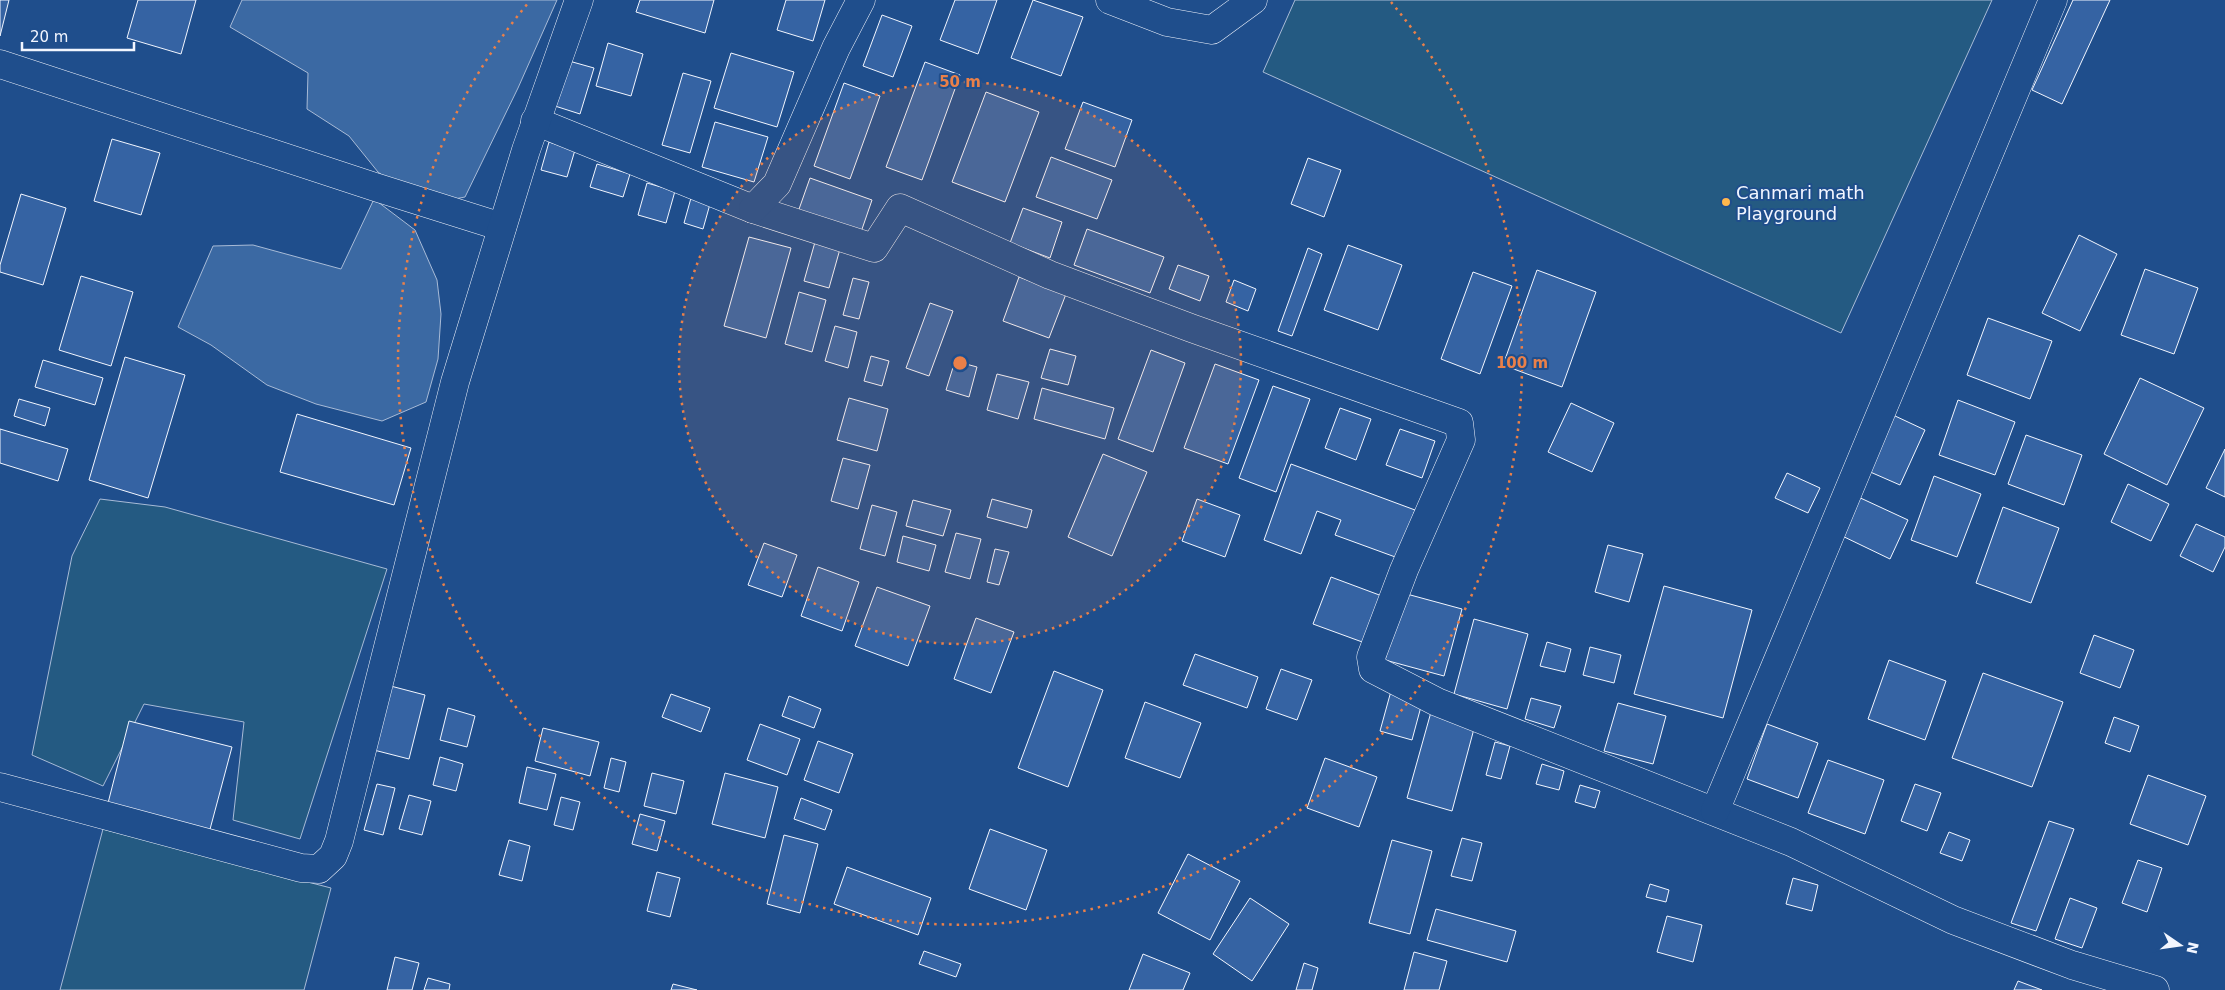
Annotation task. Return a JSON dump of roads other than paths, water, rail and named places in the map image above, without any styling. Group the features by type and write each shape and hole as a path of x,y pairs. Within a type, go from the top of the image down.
{"street":[{"path":"0,787 301,868 319,869 333,856 339,841 455,382 535,121 579,0"},
{"path":"753,208 777,184 836,48 861,0"},
{"path":"1110,0 1167,22 1212,30 1253,0"},
{"path":"1715,811 2053,0"},
{"path":"0,64 375,187 502,226"},
{"path":"535,121 753,208 874,248 900,208 1068,282 1191,328 1459,423 1461,440 1404,570 1371,657 1373,669 1436,702 1790,842 1953,920 2072,965 2155,990"}],"place":[{"name":"Canmari math Playground","path":"1726,202"}]}
